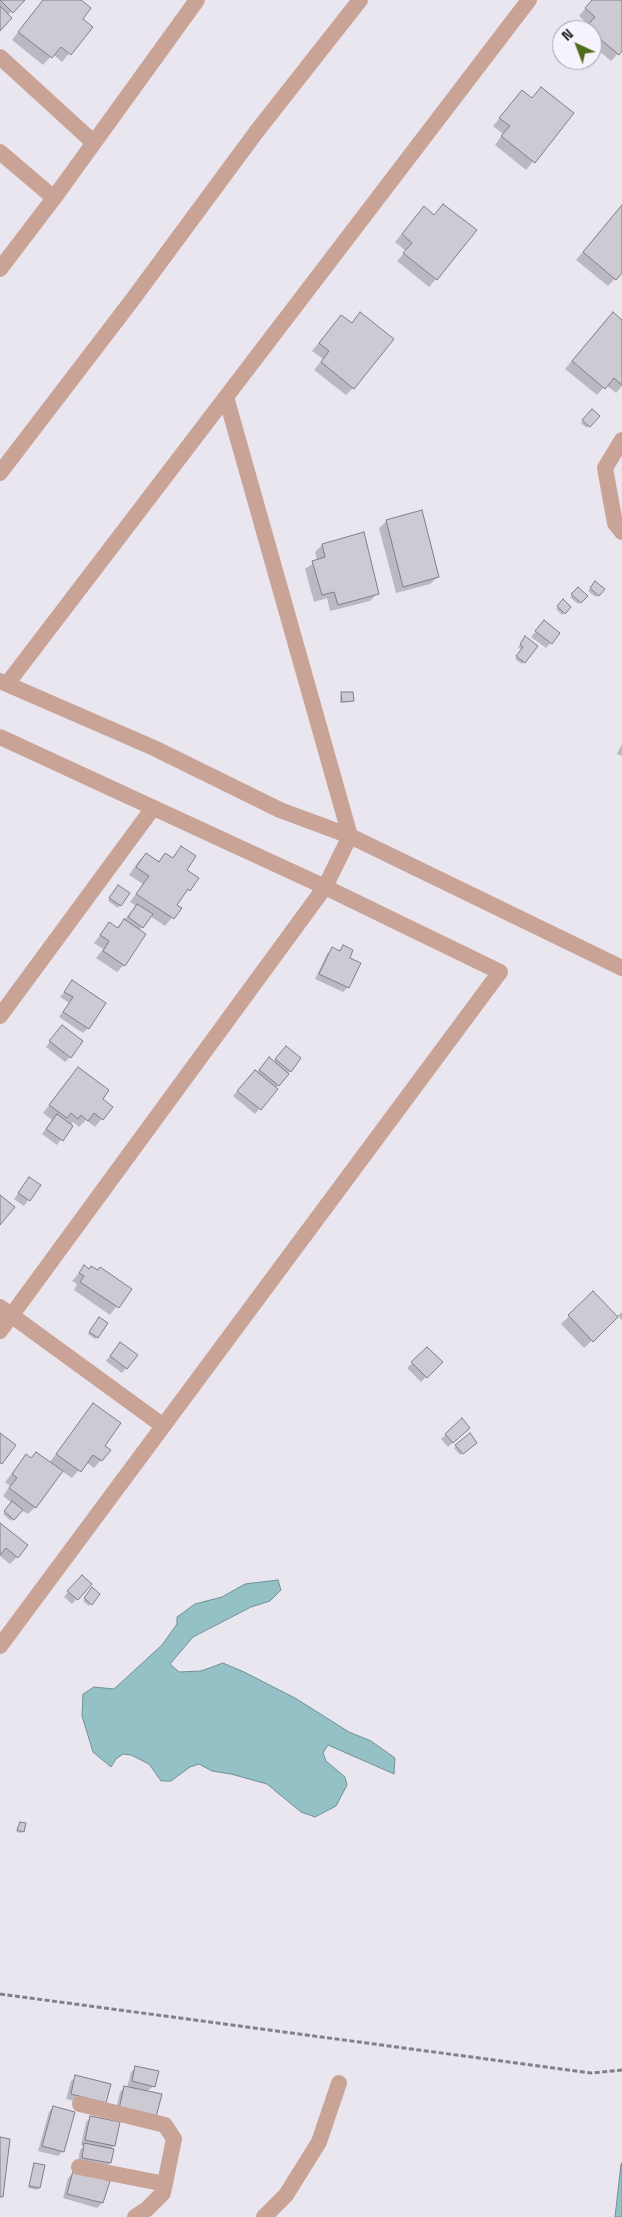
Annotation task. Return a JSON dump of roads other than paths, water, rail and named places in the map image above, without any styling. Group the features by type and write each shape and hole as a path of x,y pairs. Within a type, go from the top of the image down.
{"street":[{"path":"0,269 54,198 197,0"},
{"path":"0,473 133,299 257,131 360,0"},
{"path":"529,0 226,397 3,682 154,748 280,810 350,836 622,968"},
{"path":"0,57 93,142"},
{"path":"0,152 54,198"},
{"path":"0,1331 6,1311 325,887 350,836 226,397"},
{"path":"622,440 605,468 615,523 622,532"},
{"path":"0,737 325,887 500,972 0,1646"},
{"path":"0,1016 152,808"},
{"path":"6,1311 162,1426"},
{"path":"264,2217 286,2195 320,2142 338,2083"},
{"path":"80,2104 164,2125 174,2139 163,2193 147,2209 135,2217"},
{"path":"79,2167 165,2184"}],"water":[{"path":"278,1580 281,1590 270,1601 251,1607 193,1637 170,1664 179,1672 201,1671 223,1663 244,1672 295,1698 349,1732 371,1741 395,1758 394,1774 328,1745 323,1753 326,1761 345,1777 347,1785 336,1806 315,1817 301,1812 267,1784 212,1771 199,1764 190,1767 171,1781 161,1781 149,1764 131,1755 123,1754 116,1759 111,1767 93,1752 82,1716 83,1694 94,1687 114,1689 162,1645 177,1624 177,1617 195,1604 222,1597 245,1584"},
{"path":"621,2164 622,2217 615,2217"}]}
